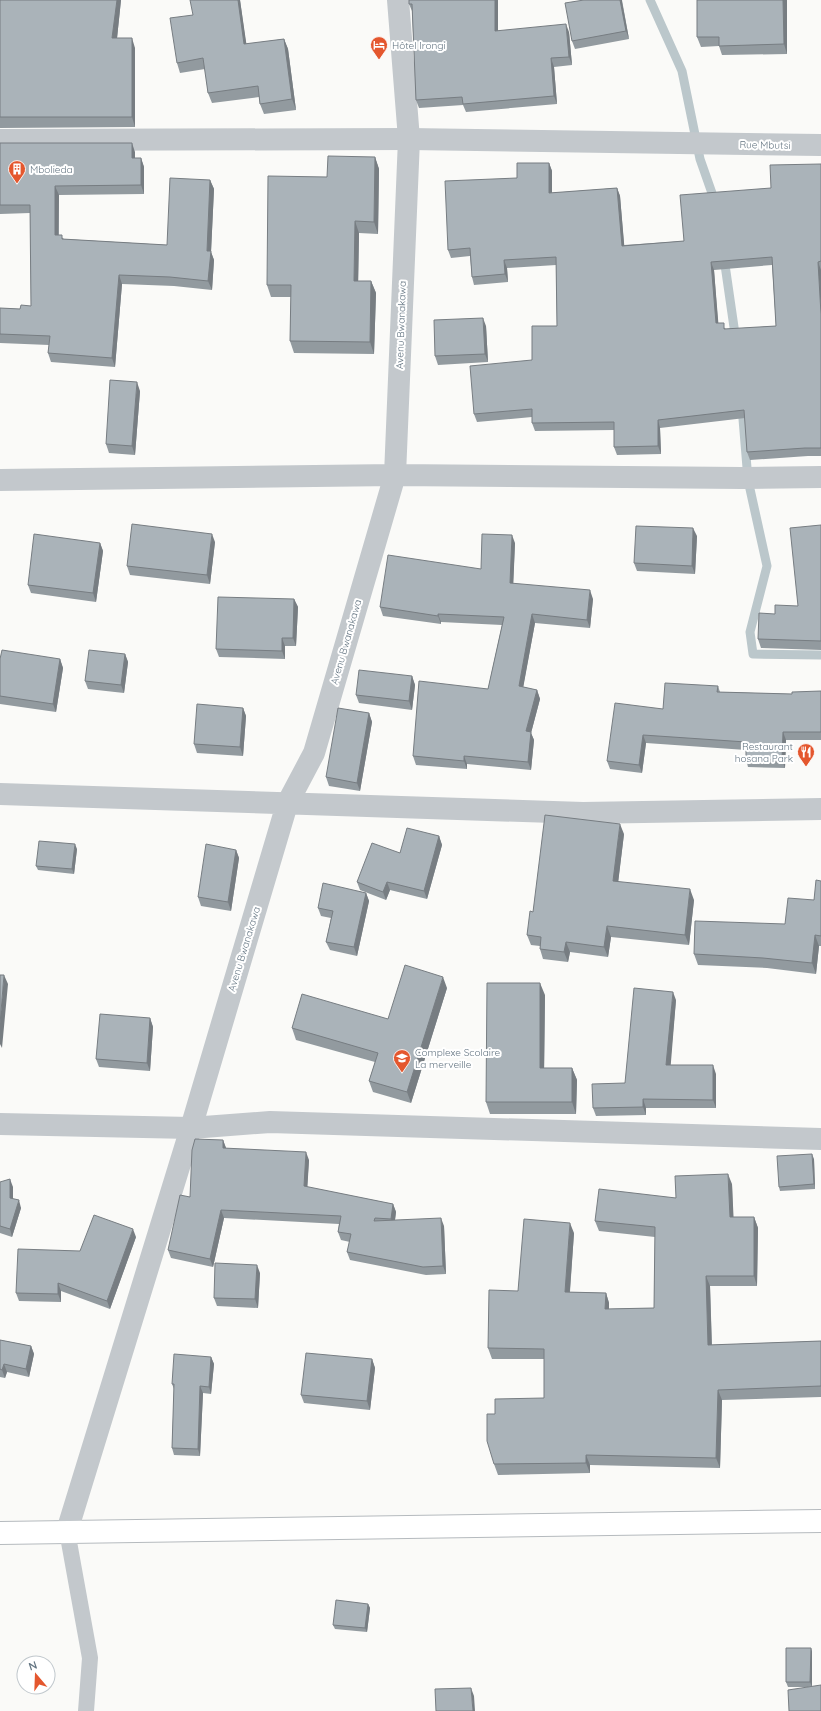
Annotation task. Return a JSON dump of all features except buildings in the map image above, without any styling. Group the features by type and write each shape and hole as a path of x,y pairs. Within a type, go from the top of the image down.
{"main road":[{"path":"0,1533 821,1520"}],"street":[{"name":"Avenu Bwanakawa","path":"66,1531 191,1128 287,804 314,754 395,475 408,139 398,0"},
{"path":"0,140 408,139"},
{"name":"Rue Mbutsi","path":"408,139 821,145"},
{"path":"0,480 395,475 749,478 821,477"},
{"path":"0,794 583,813 821,809"},
{"path":"0,1124 191,1128 270,1122 821,1139"}],"lane":[{"path":"66,1531 90,1658 86,1711"}],"waterway":[{"path":"650,0 682,71 700,159 715,204"},
{"path":"724,258 736,341"},
{"path":"742,407 748,480 767,566 750,632 753,654 821,655"}],"place":[{"name":"Hôtel Irongi","path":"379,60"},
{"name":"Mbolieda","path":"17,184"},
{"name":"Restaurant hosana Park","path":"806,767"},
{"name":"Complexe Scolaire La merveille","path":"402,1073"}]}
